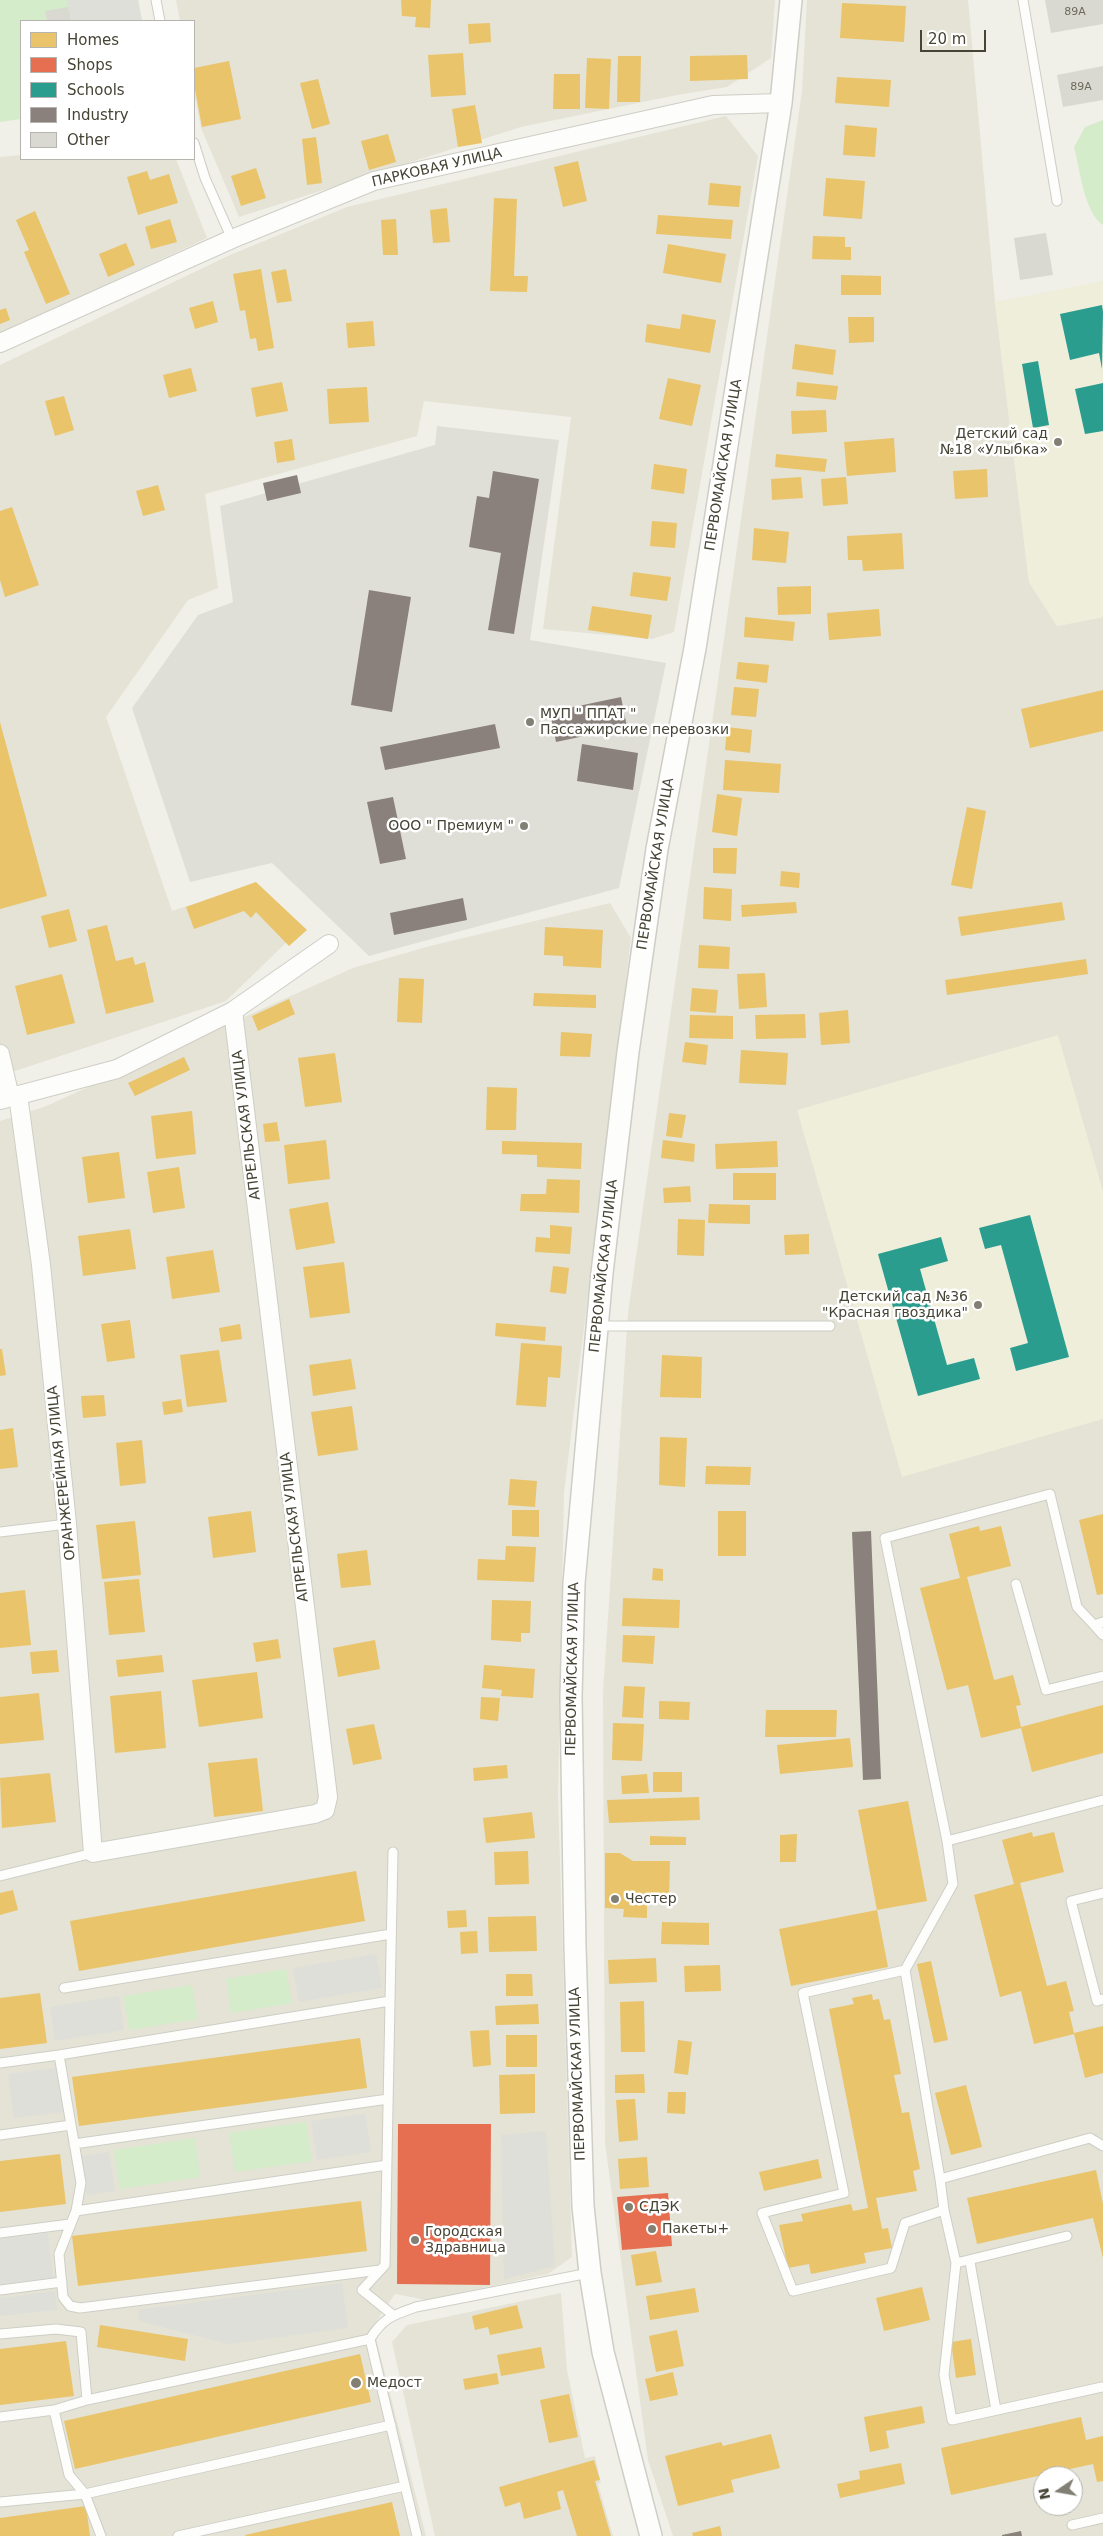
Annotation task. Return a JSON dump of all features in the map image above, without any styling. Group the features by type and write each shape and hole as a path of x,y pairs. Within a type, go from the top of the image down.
{"street":[{"name":"ПЕРВОМАЙСКАЯ УЛИЦА","path":"651,2536 603,2352 590,2273 583,2206 579,2130 571,1697 574,1584 597,1326 628,1052 657,849 695,648 781,103 791,0"},
{"name":"ПАРКОВАЯ УЛИЦА","path":"0,343 232,239 374,181 713,105 781,103"},
{"path":"9,1097 117,1069 233,1010 329,944"},
{"name":"АПРЕЛЬСКАЯ УЛИЦА","path":"93,1853 315,1814 326,1810 328,1797 233,1010"},
{"name":"ОРАНЖЕРЕЙНАЯ УЛИЦА","path":"0,1054 41,1265 67,1524 93,1853"}],"lane":[{"path":"156,0 160,20"},
{"path":"1023,0 1057,201"},
{"path":"195,146 205,178 232,239"},
{"path":"597,1326 830,1326"},
{"path":"1102,2387 952,2420 944,2375 956,2263 944,2210 905,1970 953,1884 947,1841 885,1538 1050,1494 1077,1607 1099,1623 1103,1636"},
{"path":"0,1532 67,1524"},
{"path":"1016,1584 1046,1690 1103,1676"},
{"path":"947,1841 1103,1800"},
{"path":"393,1852 385,2264 362,2290 393,2315"},
{"path":"0,1876 93,1853"},
{"path":"1103,1893 1071,1901 1097,2000 1103,1999"},
{"path":"64,1988 391,1934"},
{"path":"905,1970 803,1993 844,2193 762,2213 793,2291 891,2268 905,2223 944,2210"},
{"path":"0,2063 60,2055 390,2001"},
{"path":"60,2055 81,2183 76,2211 59,2254 64,2297 70,2306 80,2308 380,2270"},
{"path":"74,2144 388,2099"},
{"path":"0,2135 71,2125"},
{"path":"940,2179 1090,2138 1103,2146"},
{"path":"76,2211 387,2165"},
{"path":"0,2233 70,2224"},
{"path":"956,2263 970,2262 1067,2236"},
{"path":"970,2262 996,2410"},
{"path":"417,2536 370,2339 379,2324 393,2315 416,2307 590,2273"},
{"path":"0,2290 62,2282"},
{"path":"0,2334 56,2329 81,2332 86,2400"},
{"path":"0,2418 54,2410 86,2400 370,2339"},
{"path":"54,2410 69,2476 85,2494 101,2536"},
{"path":"0,2502 85,2494 391,2425"},
{"path":"178,2536 405,2486"},
{"path":"1072,2525 1103,2518"}],"shaded area":[{"path":"67,0 138,0 142,20 71,20"},
{"path":"176,0 775,0 771,58 727,87 677,95 521,127 239,217 201,128 195,97 195,20 180,20"},
{"path":"807,0 968,0 995,302 1029,582 1057,626 1103,617 1103,2536 673,2536 648,2460 605,2143 603,1693 628,1313 802,91"},
{"path":"726,116 758,156 674,632 652,639 543,629 571,417 424,401 417,436 205,494 218,588 188,600 106,717 172,911 248,886 294,935 226,1001 0,1076 0,365 230,255 347,207"},
{"path":"20,155 20,160 176,160 207,238 0,334 0,157"},
{"name":"Детский сад №18 «Улыбка»","path":"1103,281 1103,617 1057,626 1029,582 995,302"},
{"path":"437,426 559,440 530,640 666,663 619,888 369,956 272,863 190,882 132,708 198,615 233,602 220,506 435,445"},
{"path":"610,903 631,938 564,1493 558,1796 572,2257 548,2274 426,2300 395,2294 373,2326 426,2536 0,2536 0,1121 44,1107 353,968 430,946"},
{"name":"Детский сад №36 \"Красная гвоздика\"","path":"1058,1035 1103,1191 1103,1419 902,1477 797,1110"},
{"path":"376,1954 382,1988 299,2002 293,1968"},
{"path":"119,1996 124,2030 55,2041 50,2007"},
{"path":"56,2068 63,2112 14,2118 8,2074"},
{"path":"365,2114 371,2152 317,2160 311,2121"},
{"path":"546,2131 555,2266 504,2279 501,2135"},
{"path":"109,2152 115,2191 87,2195 81,2156"},
{"path":"48,2233 53,2278 0,2284 0,2239"},
{"path":"342,2283 348,2328 228,2344 139,2321 138,2310"},
{"path":"55,2291 57,2310 0,2316 0,2298"},
{"path":"561,2293 567,2370 585,2458 595,2456 601,2483 598,2484 613,2536 435,2536 392,2342 407,2325"}],"green space":[{"path":"0,0 138,0 142,20 20,20 20,119 0,122"},
{"path":"1103,120 1103,225 1091,211 1087,201 1074,147 1085,127"},
{"path":"286,1969 292,2003 231,2013 226,1979"},
{"path":"192,1985 198,2019 129,2030 124,1996"},
{"path":"306,2122 312,2161 235,2172 229,2133"},
{"path":"195,2138 200,2177 120,2189 114,2150"}],"building: Homes":[{"path":"401,0 431,0 430,28 415,27 416,17 402,16"},
{"path":"842,3 906,6 904,42 840,38"},
{"path":"490,23 491,42 469,44 468,24"},
{"path":"463,53 466,95 431,97 428,55"},
{"path":"747,55 748,79 690,81 690,56"},
{"path":"618,56 641,56 640,102 617,102"},
{"path":"587,58 611,59 609,109 585,108"},
{"path":"229,61 241,119 202,127 195,89 195,68"},
{"path":"554,74 580,74 580,109 553,109"},
{"path":"837,77 891,80 889,107 835,103"},
{"path":"318,79 330,124 312,129 300,83"},
{"path":"475,105 482,143 458,147 452,109"},
{"path":"845,125 877,128 875,157 843,155"},
{"path":"388,134 396,162 369,170 361,141"},
{"path":"316,137 322,183 307,185 302,139"},
{"path":"578,161 587,201 563,207 554,167"},
{"path":"256,168 266,198 241,206 231,176"},
{"path":"147,171 150,180 169,174 178,203 138,215 127,177"},
{"path":"826,178 865,181 862,219 823,216"},
{"path":"710,183 741,186 739,207 708,205"},
{"path":"494,198 517,199 514,276 528,276 527,292 490,291"},
{"path":"447,208 450,242 433,243 430,210"},
{"path":"35,211 70,294 46,304 24,252 29,250 16,220"},
{"path":"658,215 733,220 731,239 656,234"},
{"path":"170,219 177,242 151,249 145,227"},
{"path":"396,219 398,255 383,255 381,220"},
{"path":"813,236 845,237 845,247 851,247 851,260 812,259"},
{"path":"126,243 135,265 108,277 99,254"},
{"path":"668,244 726,254 721,283 663,273"},
{"path":"261,269 274,348 258,351 256,338 250,339 245,310 240,311 233,274"},
{"path":"286,269 292,301 277,303 271,272"},
{"path":"841,275 881,276 881,295 841,295"},
{"path":"213,301 218,322 195,329 189,308"},
{"path":"6,308 10,320 0,324 0,310"},
{"path":"682,314 716,320 710,353 645,342 647,324 680,329"},
{"path":"848,317 874,317 874,342 849,343"},
{"path":"373,321 375,346 348,348 346,323"},
{"path":"795,344 836,350 833,375 792,369"},
{"path":"191,368 197,391 169,398 163,375"},
{"path":"668,378 701,385 692,426 659,419"},
{"path":"282,382 288,411 256,417 251,388"},
{"path":"797,382 838,386 836,400 796,396"},
{"path":"367,387 369,422 329,424 327,389"},
{"path":"64,396 74,430 55,436 45,401"},
{"path":"826,410 827,432 792,434 791,411"},
{"path":"894,438 896,472 847,476 844,442"},
{"path":"292,439 295,460 277,463 274,442"},
{"path":"776,454 827,459 825,472 775,467"},
{"path":"654,464 687,469 684,494 651,489"},
{"path":"987,469 988,497 955,499 953,471"},
{"path":"801,477 803,498 772,500 771,479"},
{"path":"846,477 848,504 823,506 821,479"},
{"path":"158,485 165,510 143,516 136,491"},
{"path":"12,507 39,585 5,597 0,580 0,511"},
{"path":"652,521 677,523 675,548 650,546"},
{"path":"754,528 789,532 786,563 752,560"},
{"path":"902,533 904,569 863,571 862,560 848,560 847,536"},
{"path":"633,572 671,577 667,601 630,596"},
{"path":"811,586 811,614 778,615 777,587"},
{"path":"592,606 652,615 648,639 588,630"},
{"path":"879,609 881,636 829,640 827,613"},
{"path":"745,617 795,622 793,641 744,637"},
{"path":"738,662 769,665 767,683 736,679"},
{"path":"734,687 759,689 756,717 731,715"},
{"path":"1103,690 1103,731 1030,748 1021,709"},
{"path":"0,722 47,896 0,909"},
{"path":"727,727 752,730 750,753 725,750"},
{"path":"725,760 781,764 779,793 723,790"},
{"path":"717,794 742,798 737,836 712,832"},
{"path":"967,807 986,811 972,889 951,885"},
{"path":"713,848 737,848 736,874 713,873"},
{"path":"781,871 800,873 799,888 780,886"},
{"path":"256,882 307,930 289,946 256,912 251,918 244,911 194,929 186,907"},
{"path":"704,887 732,889 731,921 703,919"},
{"path":"796,902 797,913 742,917 741,905"},
{"path":"1062,902 1065,920 961,936 958,917"},
{"path":"69,909 77,941 49,948 41,916"},
{"path":"107,925 116,961 133,957 135,965 145,962 154,1002 106,1014 87,930"},
{"path":"545,927 603,930 601,968 563,966 563,956 544,955"},
{"path":"699,945 730,947 729,969 698,968"},
{"path":"1086,959 1088,974 947,995 945,980"},
{"path":"765,973 767,1007 739,1009 737,974"},
{"path":"62,974 75,1023 27,1035 15,986"},
{"path":"399,978 424,979 422,1023 397,1022"},
{"path":"692,988 718,990 716,1013 690,1011"},
{"path":"534,993 596,995 596,1008 533,1006"},
{"path":"289,999 295,1014 258,1031 252,1016"},
{"path":"848,1010 850,1043 821,1045 819,1013"},
{"path":"805,1014 806,1038 756,1039 755,1015"},
{"path":"690,1015 733,1016 733,1039 689,1038"},
{"path":"561,1032 592,1034 590,1057 560,1056"},
{"path":"685,1042 708,1045 706,1065 682,1062"},
{"path":"741,1050 788,1053 786,1085 739,1083"},
{"path":"335,1053 342,1102 305,1107 298,1058"},
{"path":"184,1057 190,1070 135,1096 128,1083"},
{"path":"487,1087 517,1088 516,1130 486,1130"},
{"path":"192,1111 196,1154 156,1159 151,1116"},
{"path":"669,1113 686,1115 682,1138 666,1136"},
{"path":"277,1122 280,1141 265,1142 263,1124"},
{"path":"326,1140 330,1179 288,1184 284,1145"},
{"path":"663,1140 695,1144 694,1162 661,1158"},
{"path":"502,1141 582,1143 581,1169 537,1167 537,1155 502,1154"},
{"path":"777,1141 778,1167 716,1169 715,1144"},
{"path":"119,1152 125,1198 88,1203 82,1157"},
{"path":"179,1167 185,1208 153,1213 147,1172"},
{"path":"733,1173 776,1173 776,1200 733,1200"},
{"path":"547,1179 580,1180 579,1213 520,1211 521,1194 546,1194"},
{"path":"690,1186 691,1202 664,1203 663,1188"},
{"path":"328,1202 335,1243 296,1250 289,1209"},
{"path":"709,1204 750,1205 750,1224 708,1223"},
{"path":"678,1219 705,1220 704,1256 677,1255"},
{"path":"550,1225 572,1227 570,1254 535,1252 536,1237 550,1238"},
{"path":"130,1229 136,1269 83,1276 78,1236"},
{"path":"809,1234 809,1254 785,1255 784,1235"},
{"path":"213,1250 220,1292 172,1299 166,1257"},
{"path":"344,1262 350,1313 310,1318 303,1267"},
{"path":"553,1266 569,1268 566,1294 550,1292"},
{"path":"130,1320 135,1358 107,1362 101,1324"},
{"path":"496,1323 546,1327 545,1341 495,1336"},
{"path":"240,1324 242,1339 221,1342 219,1328"},
{"path":"521,1343 562,1346 560,1378 548,1377 546,1407 516,1405"},
{"path":"0,1349 2,1349 6,1375 0,1376"},
{"path":"219,1350 227,1402 187,1407 180,1355"},
{"path":"662,1355 702,1357 701,1398 660,1397"},
{"path":"351,1359 356,1389 313,1396 309,1365"},
{"path":"104,1395 106,1416 83,1418 81,1396"},
{"path":"181,1399 183,1412 164,1415 162,1402"},
{"path":"352,1406 358,1450 318,1456 311,1412"},
{"path":"13,1428 18,1467 0,1469 0,1430"},
{"path":"660,1437 687,1438 685,1487 659,1485"},
{"path":"142,1440 146,1483 120,1486 116,1443"},
{"path":"706,1466 751,1467 750,1485 705,1484"},
{"path":"510,1479 537,1481 535,1507 508,1505"},
{"path":"512,1510 539,1510 539,1537 512,1536"},
{"path":"251,1511 256,1552 213,1558 208,1517"},
{"path":"718,1511 746,1511 746,1556 718,1556"},
{"path":"1103,1514 1103,1594 1097,1595 1079,1520"},
{"path":"135,1521 141,1575 102,1579 96,1525"},
{"path":"979,1526 980,1531 1001,1526 1011,1566 967,1577 994,1680 1013,1675 1021,1705 1016,1706 1021,1727 1103,1705 1103,1753 1032,1772 1021,1728 981,1738 968,1685 947,1690 920,1588 960,1578 949,1534"},
{"path":"506,1546 536,1547 534,1582 477,1580 478,1559 505,1560"},
{"path":"367,1550 371,1585 341,1588 337,1554"},
{"path":"653,1568 663,1569 663,1581 652,1580"},
{"path":"139,1579 145,1632 109,1635 104,1582"},
{"path":"25,1590 31,1645 0,1648 0,1593"},
{"path":"623,1598 680,1600 679,1628 622,1626"},
{"path":"492,1600 531,1601 530,1633 521,1633 521,1642 491,1640"},
{"path":"623,1635 655,1636 653,1664 622,1662"},
{"path":"278,1639 281,1658 256,1662 253,1643"},
{"path":"375,1640 380,1669 338,1677 333,1648"},
{"path":"57,1650 59,1672 32,1674 30,1652"},
{"path":"162,1655 164,1672 118,1677 116,1660"},
{"path":"484,1665 535,1669 533,1698 501,1696 502,1690 482,1688"},
{"path":"257,1672 263,1718 199,1727 192,1680"},
{"path":"624,1686 645,1687 643,1718 622,1717"},
{"path":"161,1691 166,1748 115,1753 110,1696"},
{"path":"39,1693 44,1740 0,1744 0,1697"},
{"path":"481,1697 500,1698 498,1721 480,1719"},
{"path":"659,1701 690,1702 689,1720 659,1719"},
{"path":"766,1710 837,1710 836,1737 765,1737"},
{"path":"613,1723 644,1724 642,1761 612,1760"},
{"path":"374,1724 382,1759 353,1765 346,1729"},
{"path":"850,1738 853,1767 780,1774 777,1745"},
{"path":"257,1758 263,1811 214,1817 208,1763"},
{"path":"507,1765 508,1778 474,1781 473,1768"},
{"path":"653,1772 682,1772 682,1792 653,1792"},
{"path":"50,1773 56,1822 2,1828 0,1778"},
{"path":"647,1774 649,1793 622,1794 621,1776"},
{"path":"699,1797 700,1820 609,1823 607,1800"},
{"path":"908,1801 927,1901 877,1910 858,1810"},
{"path":"532,1812 535,1838 486,1843 483,1818"},
{"path":"1032,1832 1033,1837 1054,1832 1064,1872 1020,1883 1047,1986 1066,1981 1074,2011 1069,2012 1074,2033 1103,2026 1103,2073 1085,2078 1074,2034 1034,2044 1021,1991 1000,1997 974,1895 1014,1884 1002,1840"},
{"path":"797,1834 796,1862 780,1862 780,1835"},
{"path":"650,1836 686,1837 686,1845 650,1845"},
{"path":"528,1851 529,1884 495,1885 494,1852"},
{"path":"605,1853 620,1853 633,1861 670,1861 669,1899 647,1899 647,1918 623,1917 624,1909 605,1908"},
{"path":"356,1871 365,1921 79,1971 70,1921"},
{"path":"13,1890 18,1910 0,1915 0,1893"},
{"path":"466,1910 467,1927 448,1928 447,1911"},
{"path":"877,1910 888,1967 791,1986 779,1929"},
{"path":"536,1916 537,1951 489,1952 488,1917"},
{"path":"662,1922 709,1923 709,1945 661,1944"},
{"path":"477,1931 478,1953 461,1954 460,1932"},
{"path":"656,1958 657,1982 609,1984 608,1960"},
{"path":"931,1961 948,2040 934,2043 917,1964"},
{"path":"720,1965 721,1991 685,1992 684,1966"},
{"path":"506,1974 532,1974 533,1996 506,1996"},
{"path":"40,1993 47,2043 0,2049 0,1998"},
{"path":"872,1994 873,2000 879,1999 884,2020 890,2019 901,2074 894,2075 902,2113 909,2112 920,2169 913,2171 917,2191 876,2198 882,2229 888,2228 892,2248 864,2253 866,2263 811,2274 809,2264 788,2268 779,2225 803,2221 801,2214 851,2204 853,2211 868,2208 829,2009 854,2004 852,1998"},
{"path":"644,2001 645,2052 621,2052 620,2002"},
{"path":"538,2004 539,2024 496,2025 495,2006"},
{"path":"489,2030 491,2065 473,2067 470,2031"},
{"path":"506,2035 537,2035 537,2067 506,2067"},
{"path":"360,2038 367,2088 79,2126 72,2077"},
{"path":"678,2040 692,2042 688,2075 674,2073"},
{"path":"535,2074 535,2113 500,2114 499,2075"},
{"path":"644,2074 645,2093 615,2093 615,2075"},
{"path":"966,2085 982,2147 951,2155 935,2093"},
{"path":"668,2092 686,2092 685,2114 667,2113"},
{"path":"635,2099 638,2140 619,2142 616,2100"},
{"path":"60,2154 66,2204 0,2212 0,2161"},
{"path":"647,2157 649,2187 620,2189 618,2159"},
{"path":"818,2159 822,2178 764,2191 759,2172"},
{"path":"1096,2170 1103,2204 1103,2258 1093,2218 977,2244 967,2198"},
{"path":"361,2201 367,2251 78,2286 72,2236"},
{"path":"656,2251 662,2282 636,2286 631,2255"},
{"path":"922,2287 930,2320 884,2331 876,2298"},
{"path":"695,2288 699,2312 650,2320 646,2296"},
{"path":"517,2305 523,2328 490,2335 488,2327 475,2330 472,2316"},
{"path":"100,2325 188,2339 185,2361 97,2347"},
{"path":"677,2330 684,2366 656,2372 649,2336"},
{"path":"971,2339 976,2375 956,2378 951,2342"},
{"path":"66,2341 74,2396 0,2405 0,2349"},
{"path":"541,2347 545,2368 501,2376 497,2355"},
{"path":"360,2354 371,2402 75,2469 64,2421"},
{"path":"673,2372 678,2395 650,2401 645,2379"},
{"path":"497,2373 499,2384 465,2390 463,2379"},
{"path":"569,2394 578,2437 549,2443 540,2400"},
{"path":"922,2406 925,2423 886,2431 889,2448 870,2452 864,2417"},
{"path":"1081,2417 1086,2440 1103,2436 1103,2481 1097,2482 1093,2464 1083,2466 1033,2466 1033,2477 951,2495 941,2448"},
{"path":"771,2434 780,2468 731,2480 734,2492 678,2506 665,2456 721,2442 723,2446"},
{"path":"594,2460 600,2480 595,2481 611,2536 577,2536 563,2490 557,2492 561,2509 524,2519 520,2502 505,2507 499,2487"},
{"path":"901,2463 905,2484 840,2498 837,2484 860,2479 859,2471"},
{"path":"392,2502 400,2536 245,2535"},
{"path":"86,2506 90,2536 0,2536 0,2518"},
{"path":"720,2526 722,2536 693,2536 692,2533"}],"building: Shops":[{"path":"398,2124 491,2124 490,2285 397,2284"},
{"path":"668,2193 672,2246 622,2250 617,2197"}],"building: Schools":[{"path":"1102,305 1102,369 1099,353 1070,360 1060,314"},
{"path":"1038,361 1049,425 1033,428 1022,364"},
{"path":"1103,383 1103,431 1085,434 1075,389"},
{"path":"1030,1215 1069,1357 1016,1371 1010,1348 1028,1343 1001,1245 985,1249 979,1228"},
{"path":"941,1237 948,1261 920,1269 947,1365 974,1358 980,1379 918,1396 878,1254"}],"building: Industry":[{"path":"493,471 539,479 514,634 488,630 501,553 469,547 477,496 489,498"},
{"path":"297,475 301,493 267,501 263,483"},
{"path":"369,590 411,597 392,712 351,705"},
{"path":"621,697 627,727 556,742 550,712"},
{"path":"495,724 500,748 385,770 380,747"},
{"path":"582,744 638,753 633,790 577,781"},
{"path":"393,797 406,859 380,864 367,802"},
{"path":"463,898 467,920 394,935 390,913"},
{"path":"871,1531 881,1779 863,1780 852,1532"},
{"path":"1021,2531 1022,2536 1002,2536 1002,2535"}],"building: Other":[{"path":"1045,0 1103,0 1103,24 1051,33"},
{"path":"68,7 71,20 47,20 45,11"},
{"path":"1103,66 1103,100 1063,107 1057,75"},
{"path":"1046,233 1053,275 1020,280 1014,238"}],"place":[{"name":"Детский сад №18 «Улыбка»","path":"1058,442"},
{"name":"МУП \" ППАТ \" Пассажирские перевозки","path":"530,722"},
{"name":"ООО \" Премиум \"","path":"524,826"},
{"name":"Детский сад №36 \"Красная гвоздика\"","path":"978,1305"},
{"name":"Честер","path":"615,1899"},
{"name":"СДЭК","path":"629,2207"},
{"name":"Пакеты+","path":"652,2229"},
{"name":"Городская Здравница","path":"415,2240"},
{"name":"Медост","path":"356,2383"}]}
